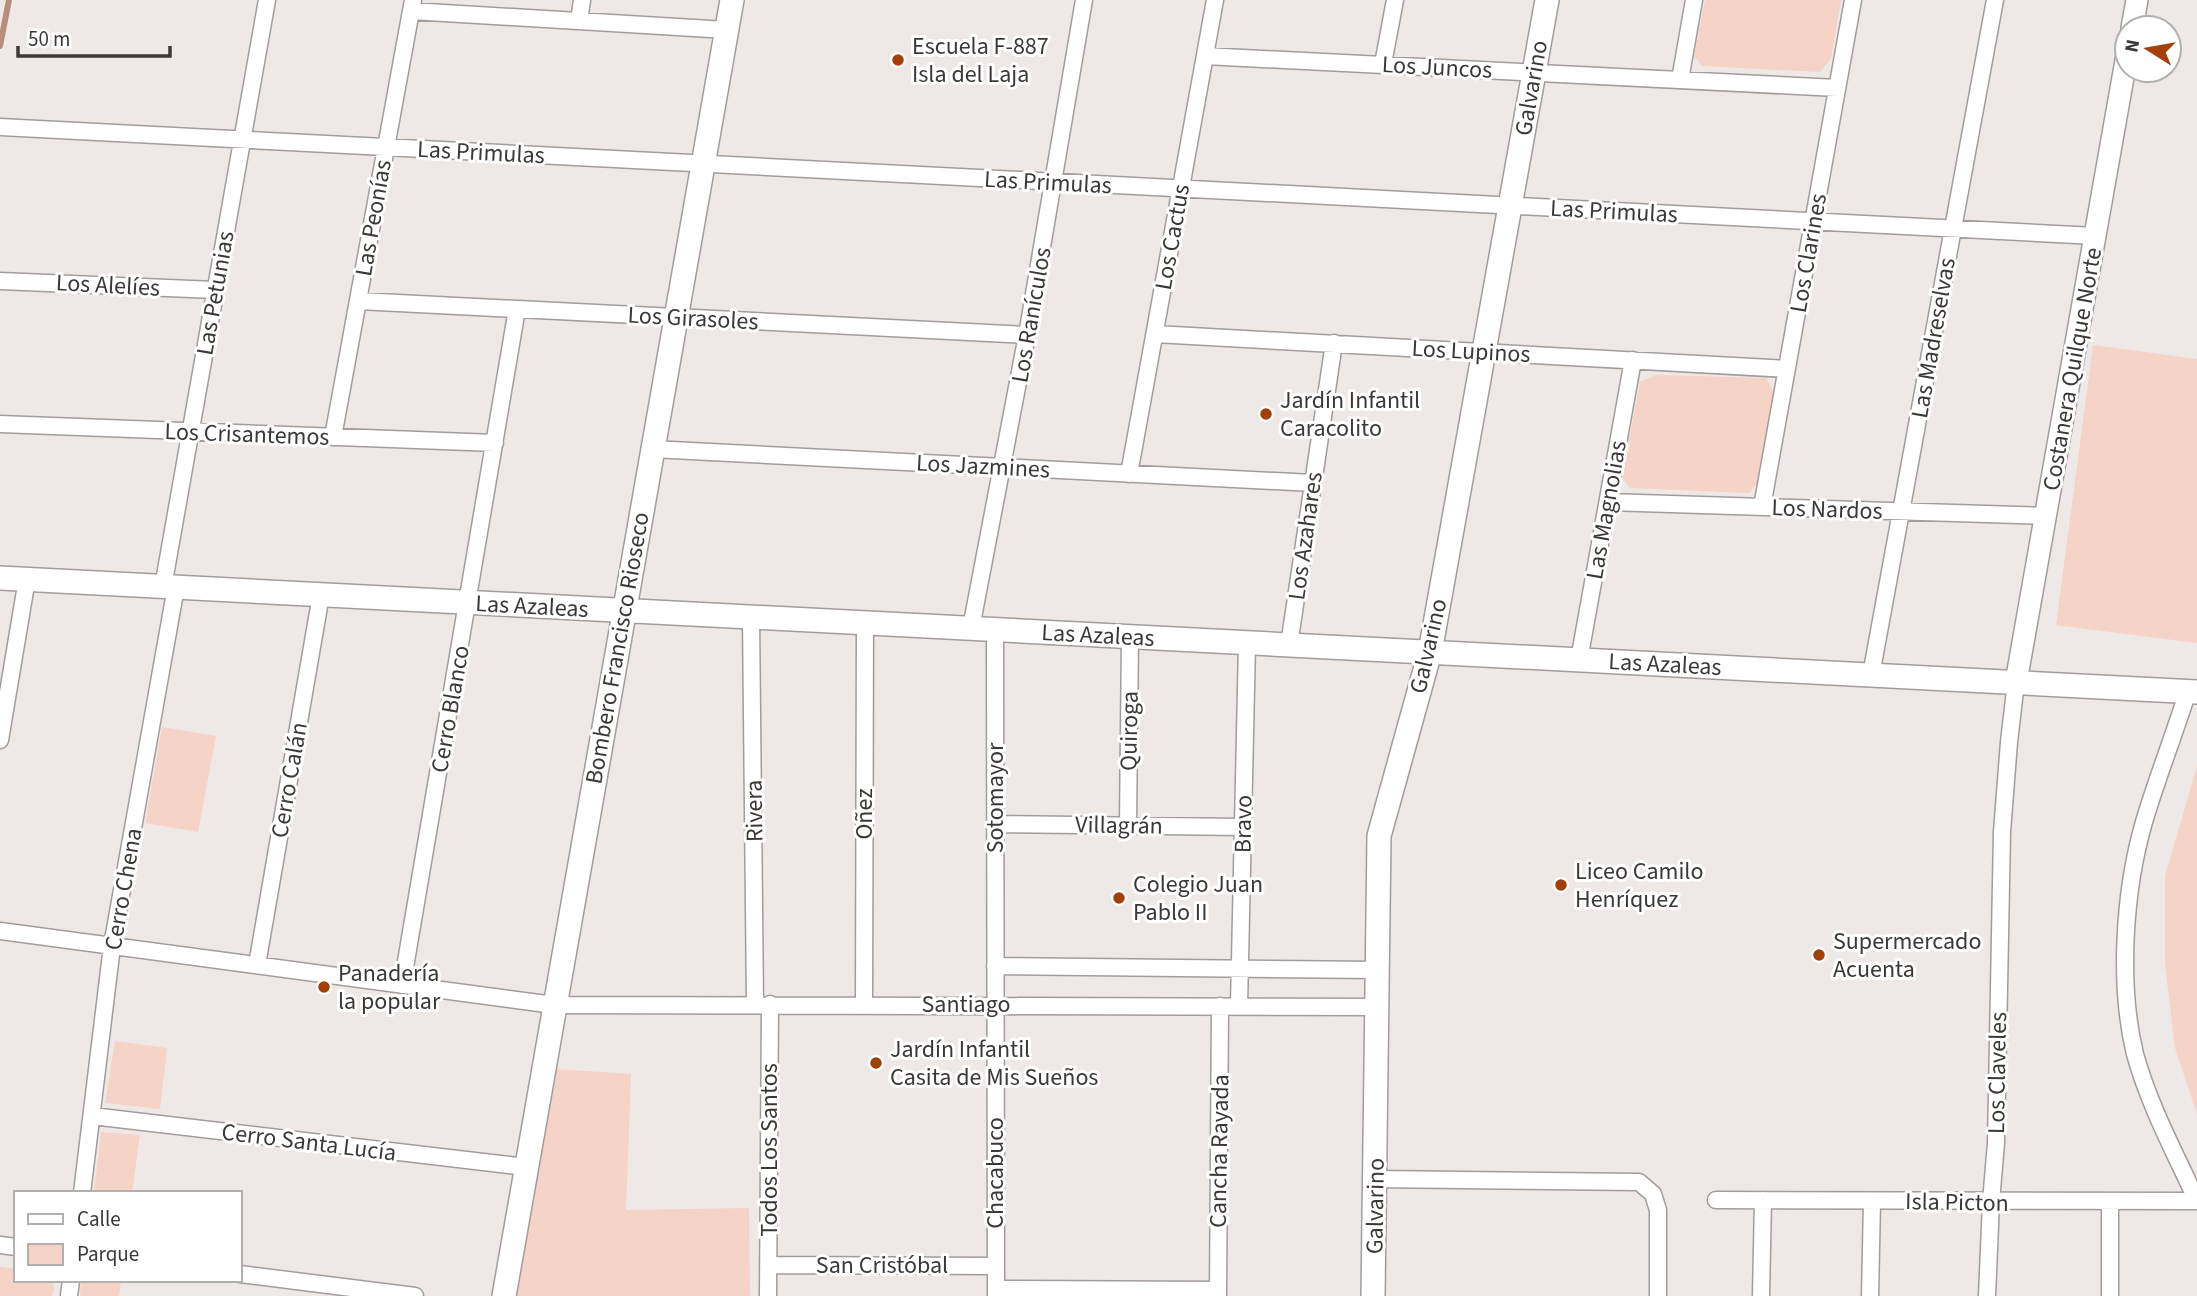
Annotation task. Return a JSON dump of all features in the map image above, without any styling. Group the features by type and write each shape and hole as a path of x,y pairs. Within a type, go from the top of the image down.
{"main road":[{"name":"Bombero Francisco Rioseco","path":"504,1296 732,0"},
{"name":"Galvarino","path":"1373,1296 1378,835 1430,652 1547,0"},
{"name":"Las Azaleas","path":"0,578 2192,691"}],"street":[{"name":"Las Petunias","path":"169,587 191,431 267,0"},
{"path":"579,21 582,0"},
{"name":"Los Ranículos","path":"971,628 1004,467 1084,0"},
{"name":"Los Cactus","path":"1129,474 1215,0"},
{"path":"1383,64 1395,0"},
{"path":"1680,80 1694,0"},
{"name":"Los Clarines","path":"1762,507 1853,0"},
{"name":"Las Madreselvas","path":"1871,675 1995,0"},
{"path":"412,6 579,21 727,30"},
{"name":"Las Peonías","path":"333,437 412,6"},
{"name":"Los Juncos","path":"1205,57 1837,88"},
{"name":"Costanera Quilque Norte","path":"2016,682 2122,84"},
{"name":"Las Primulas","path":"0,127 2095,236"},
{"name":"Los Alelíes","path":"0,281 215,290"},
{"name":"Los Girasoles","path":"359,301 1027,335"},
{"name":"Cerro Blanco","path":"402,985 517,309"},
{"name":"Los Lupinos","path":"1155,334 1787,369"},
{"name":"Los Azahares","path":"1289,645 1334,343"},
{"name":"Las Magnolias","path":"1579,660 1633,360"},
{"name":"Los Crisantemos","path":"0,424 495,443"},
{"name":"Los Jazmines","path":"652,450 1313,483"},
{"name":"Los Nardos","path":"1608,502 2046,516"},
{"path":"0,740 27,579"},
{"name":"Cerro Chena","path":"82,1191 112,946 169,587"},
{"name":"Cerro Calán","path":"257,965 321,595"},
{"name":"Rivera","path":"751,617 763,1004"},
{"name":"Oñez","path":"863,1004 865,624"},
{"name":"Sotomayor","path":"995,630 995,966"},
{"name":"Quiroga","path":"1128,824 1130,637"},
{"name":"Bravo","path":"1239,1006 1247,643"},
{"name":"Los Claveles","path":"1987,1296 1996,1143 2002,832 2008,742 2016,682"},
{"path":"2192,691 2144,824 2127,907 2126,988 2135,1053 2157,1113 2197,1201"},
{"name":"Villagrán","path":"995,824 1243,827"},
{"name":"Santiago","path":"0,931 555,1005 1377,1007"},
{"name":"Santiago","path":"995,966 1377,970"},
{"name":"Chacabuco","path":"995,966 996,1292"},
{"name":"Todos Los Santos","path":"763,1004 768,1296"},
{"name":"Cancha Rayada","path":"1218,1293 1220,1006"},
{"name":"Cerro Santa Lucía","path":"92,1116 526,1167"},
{"path":"1375,1179 1639,1182 1653,1194 1658,1210 1658,1296"},
{"name":"Isla Picton","path":"1716,1200 2197,1201"},
{"path":"1761,1296 1763,1200"},
{"path":"1870,1296 1872,1201"},
{"path":"2110,1202 2110,1296"},
{"name":"San Cristóbal","path":"768,1265 996,1266"},
{"path":"242,1274 415,1296"},
{"path":"996,1292 1218,1293"}],"green space":[{"path":"1705,0 1841,0 1831,59 1820,72 1702,66 1694,56"},
{"path":"2093,345 2197,359 2197,643 2056,625"},
{"path":"1656,375 1766,378 1774,392 1759,481 1749,493 1630,488 1622,477 1640,382"},
{"path":"162,727 216,736 198,832 145,823"},
{"path":"2197,766 2197,1114 2175,1048 2165,964 2165,876"},
{"path":"115,1041 167,1048 160,1109 105,1103"},
{"path":"555,1069 631,1074 626,1210 749,1208 750,1296 516,1296"},
{"path":"101,1132 140,1135 132,1191 94,1191"},
{"path":"0,1267 14,1269 14,1282 52,1282 54,1288 52,1296 0,1296"},
{"path":"81,1282 121,1282 119,1296 80,1296"}],"waterway":[{"path":"0,46 9,0"}],"place":[{"name":"Escuela F-887 Isla del Laja","path":"898,60"},
{"name":"Jardín Infantil Caracolito","path":"1266,414"},
{"name":"Liceo Camilo Henríquez","path":"1561,885"},
{"name":"Colegio Juan Pablo II","path":"1119,898"},
{"name":"Supermercado Acuenta","path":"1819,955"},
{"name":"Panadería la popular","path":"324,987"},
{"name":"Jardín Infantil Casita de Mis Sueños","path":"876,1063"}]}
